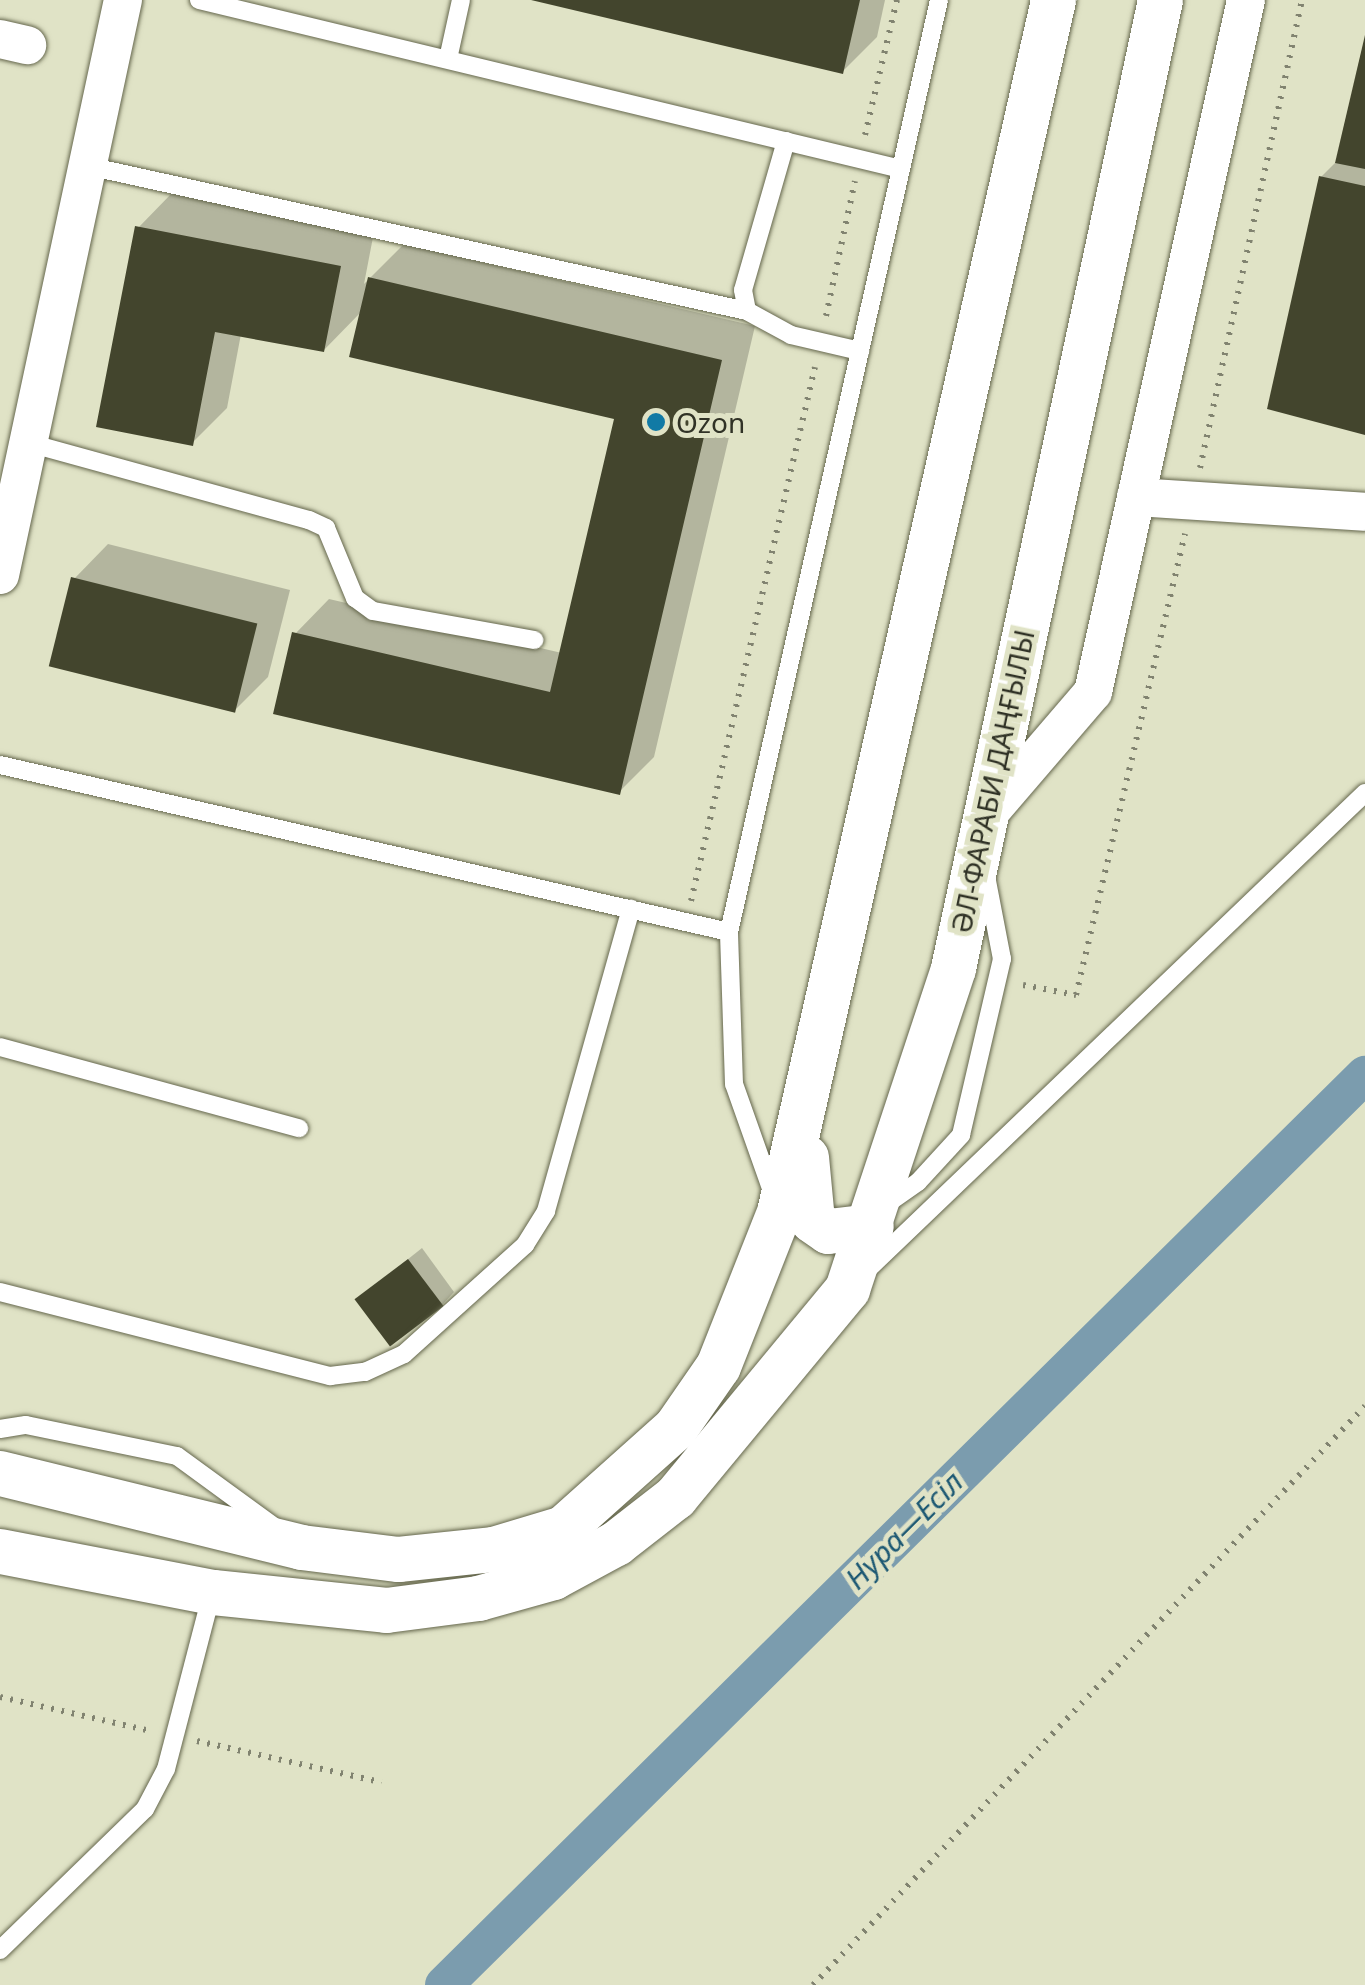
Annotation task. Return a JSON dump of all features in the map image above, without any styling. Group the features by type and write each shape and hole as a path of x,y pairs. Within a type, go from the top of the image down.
{"street":[{"path":"0,575 124,0"},
{"path":"0,1473 301,1547 398,1559 492,1549 563,1528 622,1481 675,1428 718,1366 779,1212 812,1080 1053,0"},
{"name":"ӘЛ-ФАРАБИ ДАҢҒЫЛЫ","path":"3,1554 212,1592 386,1610 478,1598 553,1577 616,1544 674,1497 847,1289 874,1219 953,968 1160,0"},
{"path":"981,829 1093,692 1246,0"},
{"path":"1136,497 1365,512"},
{"path":"812,1080 805,1196 812,1220 828,1231 874,1219"}],"lane":[{"path":"199,0 901,169"},
{"path":"448,59 461,0"},
{"path":"779,1212 734,1084 729,932 939,0"},
{"path":"747,312 743,290 786,140"},
{"path":"88,166 747,312 762,324 860,351"},
{"path":"28,443 309,520 326,528 355,598 373,612 534,640"},
{"path":"0,765 729,932"},
{"path":"847,1289 1365,794"},
{"path":"0,1292 330,1376 365,1372 404,1354 525,1245 546,1211 632,909"},
{"path":"0,1047 298,1128"},
{"path":"0,1430 26,1425 177,1456 301,1547"},
{"path":"0,1950 146,1809 166,1770 212,1592"}],"path":[{"path":"686,922 897,0"},
{"path":"812,1985 1365,1406"}],"building":[{"path":"531,0 860,0 843,74"},
{"path":"1365,35 1365,169 1335,163"},
{"path":"1319,176 1365,186 1365,435 1267,409"},
{"path":"135,226 341,266 324,352 215,332 193,446 96,427"},
{"path":"368,277 722,360 620,795 273,714 292,632 550,692 614,419 349,357"},
{"path":"71,577 257,623 235,713 49,666"},
{"path":"408,1259 444,1306 390,1346 354,1299"}],"waterway":[{"name":"Нура—Есіл","path":"444,1985 1365,1075"}],"place":[{"name":"Ozon","path":"656,422"}]}
